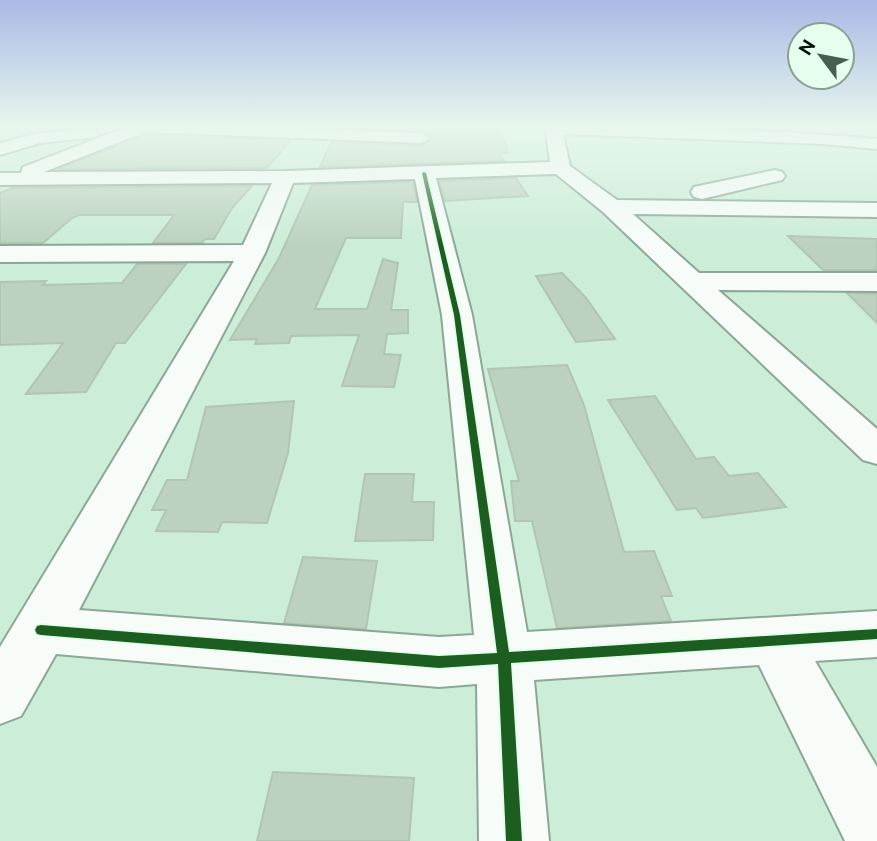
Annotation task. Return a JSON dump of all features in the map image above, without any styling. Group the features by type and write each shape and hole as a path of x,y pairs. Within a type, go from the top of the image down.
{"street":[{"path":"4,179 41,165"},
{"path":"4,179 285,177 362,165"},
{"path":"425,165 457,314 504,658 514,841"},
{"path":"529,165 561,168 607,204 877,451"},
{"path":"607,204 683,195 775,176"},
{"path":"0,696 41,630 252,253 285,177"},
{"path":"607,204 877,210"},
{"path":"0,274 13,254 252,253"},
{"path":"693,281 877,282"},
{"path":"837,416 877,416"},
{"path":"41,630 439,662 877,634"},
{"path":"774,640 877,833"}],"building":[{"path":"68,165 269,165 267,168 58,169"},
{"path":"321,165 374,165 320,167"},
{"path":"516,178 528,196 445,201 439,181"},
{"path":"413,182 417,202 403,202 401,238 346,238 315,309 367,309 383,259 398,263 391,310 408,310 408,333 387,334 384,354 401,355 394,387 342,386 359,335 291,336 289,343 255,344 257,339 230,340 279,258 312,185"},
{"path":"252,186 232,208 214,239 205,239 202,243 153,243 174,215 79,215 43,243 0,243 0,193 12,188"},
{"path":"788,236 877,239 877,270 823,270"},
{"path":"137,264 186,264 125,343 116,343 86,392 26,394 63,343 0,345 0,282 46,281 43,285 122,283"},
{"path":"562,273 586,298 615,339 576,342 536,276"},
{"path":"847,293 877,294 877,323"},
{"path":"567,365 584,405 624,552 654,551 672,596 661,596 671,621 557,628 532,521 515,521 511,481 519,481 488,369"},
{"path":"655,396 696,459 714,457 729,476 758,473 786,507 703,518 696,508 677,510 608,400"},
{"path":"294,401 288,453 267,523 222,522 218,532 156,531 166,510 152,510 167,480 187,480 206,407"},
{"path":"365,474 414,474 412,502 434,502 433,540 355,541"},
{"path":"303,557 377,561 366,629 284,623"},
{"path":"273,772 414,778 409,841 257,841"}],"cycle path":[{"path":"424,173 457,315 504,658 514,841"},
{"path":"41,630 439,662 877,634"}]}
